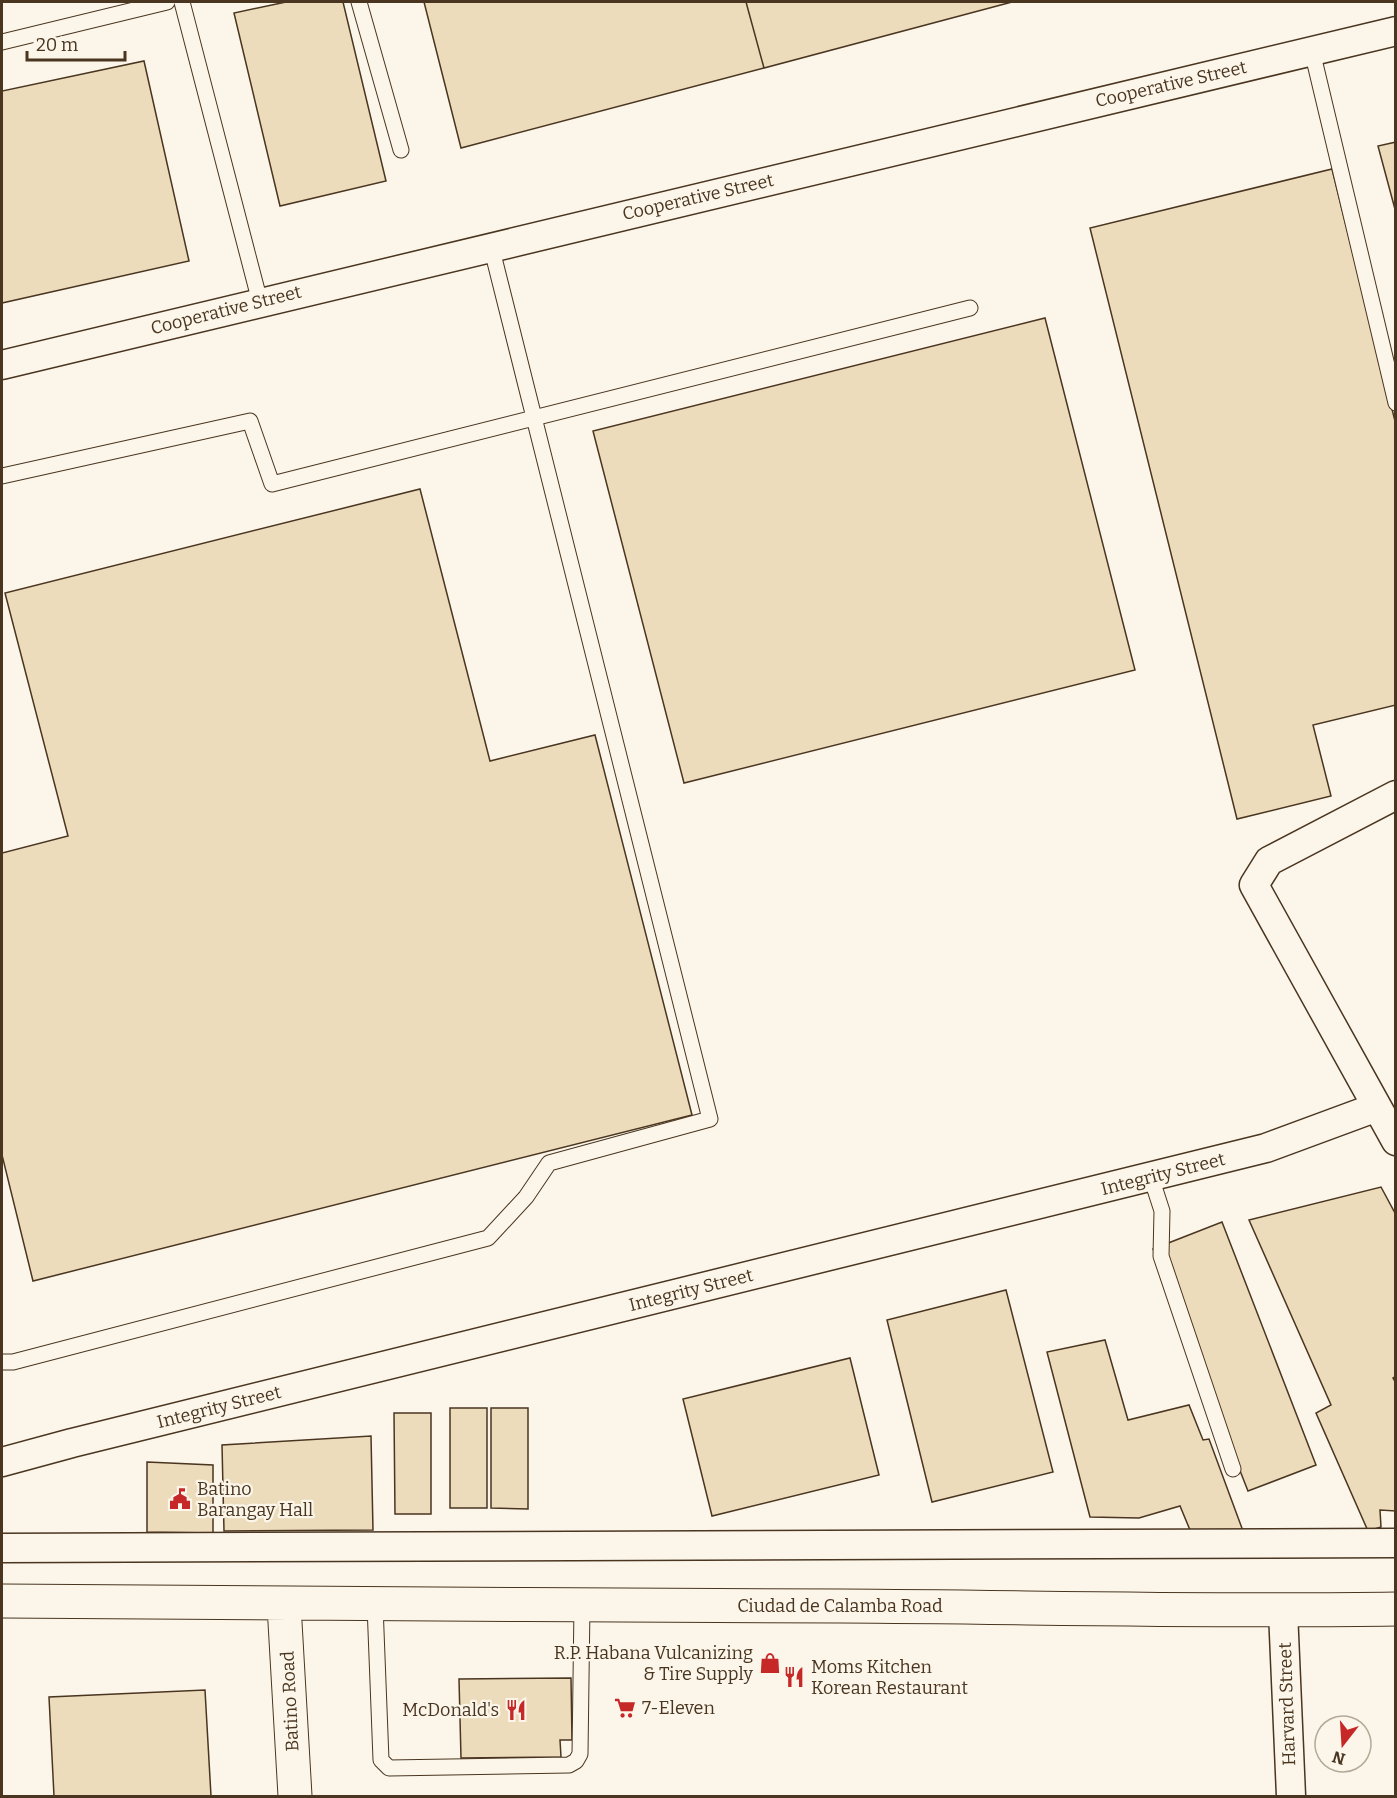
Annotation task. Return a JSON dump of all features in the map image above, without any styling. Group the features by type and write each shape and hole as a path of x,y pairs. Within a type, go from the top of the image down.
{"main road":[{"name":"Ciudad de Calamba Road","path":"2,1601 1283,1611 1395,1609"},
{"name":"Batino Road","path":"284,1605 295,1797"}],"street":[{"name":"Cooperative Street","path":"2,365 1395,31"},
{"path":"1395,795 1269,861 1254,885 1395,1140"},
{"name":"Integrity Street","path":"2,1462 1266,1148 1377,1107"},
{"path":"2,1548 1395,1543"},
{"name":"Harvard Street","path":"1283,1611 1291,1797"}],"lane":[{"path":"2,42 167,2"},
{"path":"182,2 260,302"},
{"path":"359,2 401,150"},
{"path":"1312,51 1395,403"},
{"path":"2,1362 13,1362 488,1238 526,1197 549,1163 710,1119 491,246"},
{"path":"2,476 250,421 272,484 970,308"},
{"path":"1151,1177 1162,1211 1161,1256 1233,1469"},
{"path":"375,1605 381,1760 389,1768 569,1765 576,1761 580,1754 582,1605"}],"building":[{"path":"286,2 343,2 386,181 280,206 234,13"},
{"path":"424,2 746,2 764,68 461,148"},
{"path":"746,2 1012,2 764,68"},
{"path":"144,61 189,261 2,303 2,91"},
{"path":"1396,142 1396,213 1378,146"},
{"path":"1332,169 1396,425 1396,705 1313,725 1331,796 1237,819 1090,228"},
{"path":"1045,318 1135,670 684,783 593,431"},
{"path":"420,489 490,761 595,735 692,1115 33,1281 2,1155 2,853 68,836 5,593"},
{"path":"1381,1187 1396,1215 1396,1376 1393,1378 1396,1383 1396,1511 1380,1510 1381,1527 1368,1531 1316,1413 1331,1405 1249,1220"},
{"path":"1222,1222 1316,1465 1248,1491 1153,1249"},
{"path":"1006,1290 1053,1472 932,1502 887,1320"},
{"path":"1105,1340 1128,1420 1189,1405 1203,1440 1209,1439 1243,1531 1190,1530 1180,1506 1139,1518 1090,1517 1047,1352"},
{"path":"850,1358 879,1475 712,1516 683,1399"},
{"path":"450,1408 487,1408 487,1508 450,1508"},
{"path":"491,1408 528,1408 528,1509 491,1508"},
{"path":"394,1413 431,1413 431,1514 395,1514"},
{"path":"371,1436 373,1530 224,1531 222,1445"},
{"name":"Batino Barangay Hall","path":"147,1462 213,1465 213,1533 147,1532"},
{"name":"McDonald's","path":"571,1678 572,1740 560,1740 561,1757 461,1758 459,1679"},
{"path":"205,1690 211,1796 54,1796 49,1697"}],"place":[{"name":"Batino Barangay Hall","path":"180,1499"},
{"name":"R.P. Habana Vulcanizing & Tire Supply","path":"770,1663"},
{"name":"Moms Kitchen Korean Restaurant","path":"794,1677"},
{"name":"7-Eleven","path":"625,1708"},
{"name":"McDonald's","path":"516,1710"}]}
